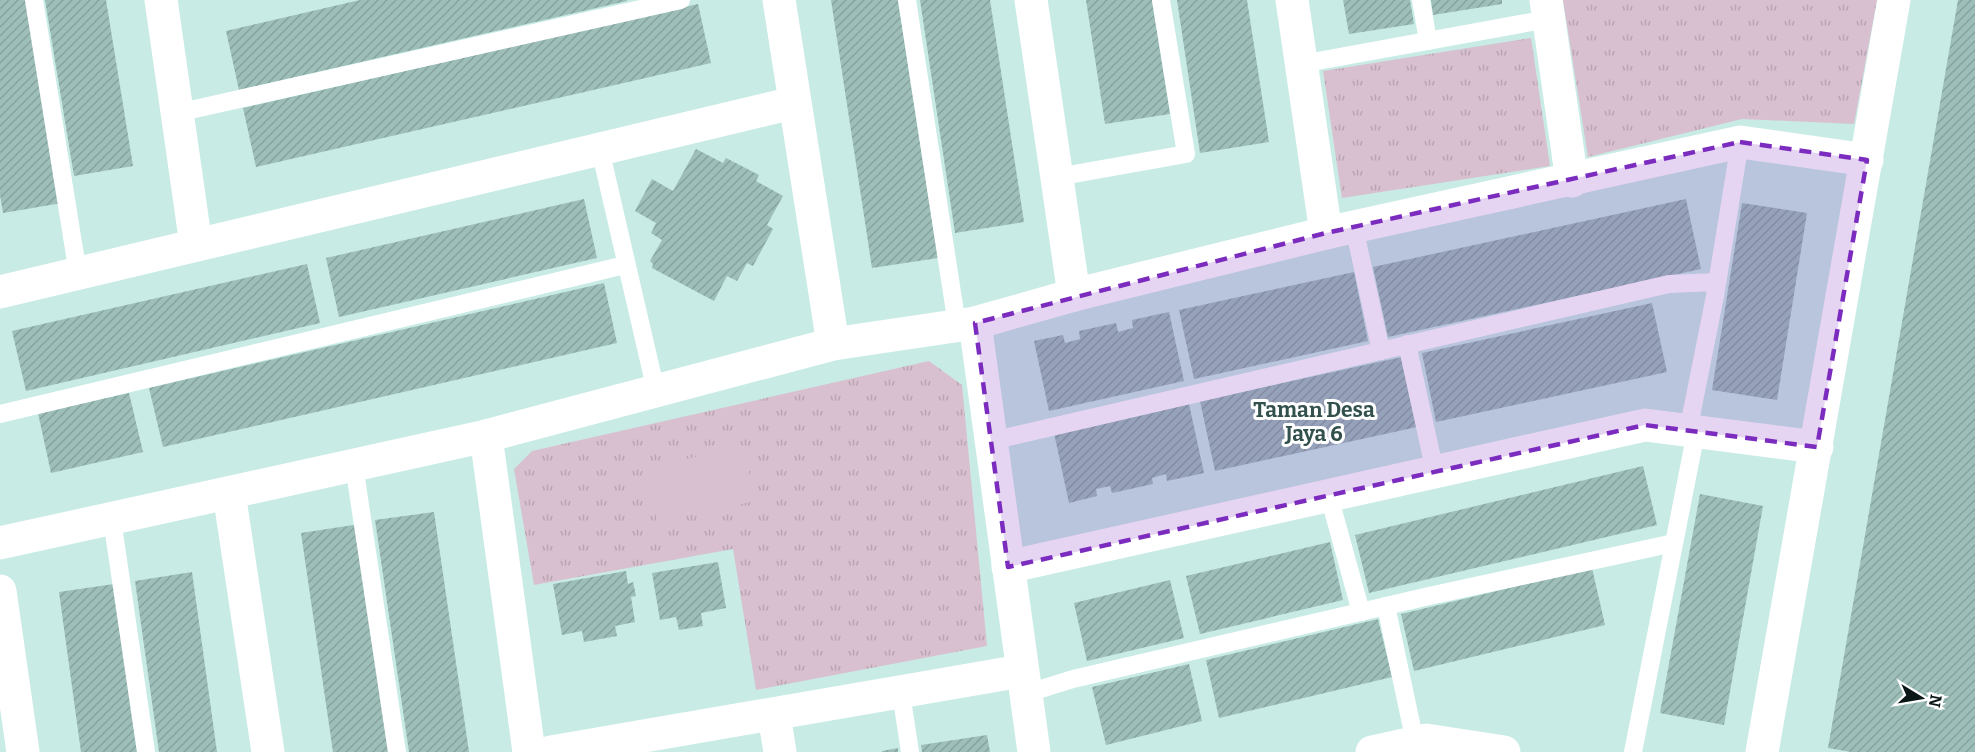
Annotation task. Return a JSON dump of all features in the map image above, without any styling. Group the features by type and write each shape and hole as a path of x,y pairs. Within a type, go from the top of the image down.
{"street":[{"path":"161,0 196,245"},
{"path":"779,0 793,103 833,344"},
{"path":"1031,0 1074,295"},
{"path":"1292,0 1302,64 1340,230"},
{"path":"1762,752 1894,0"},
{"path":"1547,9 1572,181"},
{"path":"0,292 793,103"},
{"path":"0,543 486,436 833,344 966,324 1340,230 1572,181 1740,142 1867,160"},
{"path":"966,324 991,441 1034,752"},
{"path":"1008,567 1644,425 1817,447"},
{"path":"486,436 529,752"},
{"path":"229,493 268,752"},
{"path":"0,591 23,752"},
{"path":"551,752 651,744 774,715 901,693 1023,682"},
{"path":"774,715 780,752"},
{"path":"1372,752 1426,740 1504,752"}],"lane":[{"path":"34,0 78,274"},
{"path":"177,113 681,0"},
{"path":"907,0 966,324"},
{"path":"1057,177 1186,154 1161,0"},
{"path":"1421,0 1428,41"},
{"path":"1302,64 1428,41 1547,9"},
{"path":"1633,752 1674,543 1740,142"},
{"path":"600,149 656,391"},
{"path":"1340,230 1380,351"},
{"path":"0,414 625,265"},
{"path":"991,441 1669,284 1717,282"},
{"path":"1407,344 1435,472"},
{"path":"354,465 397,752"},
{"path":"1329,495 1361,612"},
{"path":"112,519 146,752"},
{"path":"1023,682 1073,679 1386,606 1674,543"},
{"path":"1386,606 1415,742"},
{"path":"901,693 910,752"}],"highlighted area":[{"path":"1740,142 1867,160 1817,447 1645,425 1008,567 975,323 1326,233"}],"green space":[{"path":"1563,0 1877,0 1854,124 1742,119 1588,157"},
{"path":"1531,38 1550,166 1342,198 1323,71"},
{"path":"929,361 962,385 987,646 756,690 733,549 534,585 514,469 532,451"},
{"path":"744,447 755,501 657,522 646,467"}],"building":[{"path":"0,0 29,0 62,203 3,213 0,195"},
{"path":"45,0 106,0 133,166 74,176"},
{"path":"360,0 627,1 239,90 226,31"},
{"path":"831,0 898,0 938,258 872,268"},
{"path":"920,0 990,0 1024,222 955,233"},
{"path":"1086,0 1152,0 1170,114 1105,124"},
{"path":"1177,0 1247,0 1269,142 1200,153"},
{"path":"1343,0 1410,0 1414,24 1349,34"},
{"path":"1431,0 1502,0 1502,4 1433,15"},
{"path":"1958,0 1975,0 1975,752 1851,752 1828,748"},
{"path":"698,4 711,63 256,167 243,108"},
{"path":"696,149 723,163 726,158 759,175 756,181 783,196 767,225 773,229 753,266 747,263 737,281 727,276 714,301 652,268 653,264 650,261 662,240 651,233 656,223 635,211 652,179 673,191"},
{"path":"584,199 597,258 339,317 326,258"},
{"path":"1686,199 1701,269 1388,337 1373,267"},
{"path":"1742,203 1807,213 1777,400 1712,390"},
{"path":"307,264 320,323 26,391 12,331"},
{"path":"1354,272 1368,341 1194,379 1179,310"},
{"path":"604,283 617,343 163,447 149,388"},
{"path":"1652,303 1667,372 1436,422 1422,353"},
{"path":"1169,312 1184,381 1049,411 1034,341 1063,335 1065,343 1080,339 1079,331 1116,323 1118,332 1133,328 1132,320"},
{"path":"1402,357 1417,427 1215,471 1200,401"},
{"path":"129,393 143,452 51,473 38,413"},
{"path":"1189,404 1204,473 1167,481 1166,474 1152,478 1153,484 1112,493 1110,486 1096,489 1097,496 1069,503 1054,433"},
{"path":"1643,466 1657,525 1369,593 1355,535"},
{"path":"1700,494 1763,506 1724,725 1660,713"},
{"path":"434,512 469,752 409,752 375,520"},
{"path":"360,524 393,752 333,752 301,533"},
{"path":"1330,542 1343,600 1200,634 1186,576"},
{"path":"718,562 726,608 701,613 703,626 679,630 676,617 660,620 652,573"},
{"path":"1592,568 1605,625 1414,671 1401,614"},
{"path":"626,571 628,584 633,582 636,596 631,597 635,622 615,626 617,636 584,642 582,631 562,635 553,584"},
{"path":"192,572 217,752 159,752 135,581"},
{"path":"1170,580 1184,638 1087,661 1074,603"},
{"path":"114,584 138,752 81,752 59,592"},
{"path":"1378,619 1392,677 1219,718 1206,660"},
{"path":"1189,664 1202,721 1106,745 1092,687"},
{"path":"987,735 990,752 922,752 921,745"},
{"path":"898,748 898,752 882,752 882,751"}],"district":[{"name":"Taman Desa Jaya 6","path":"1314,422"}]}
